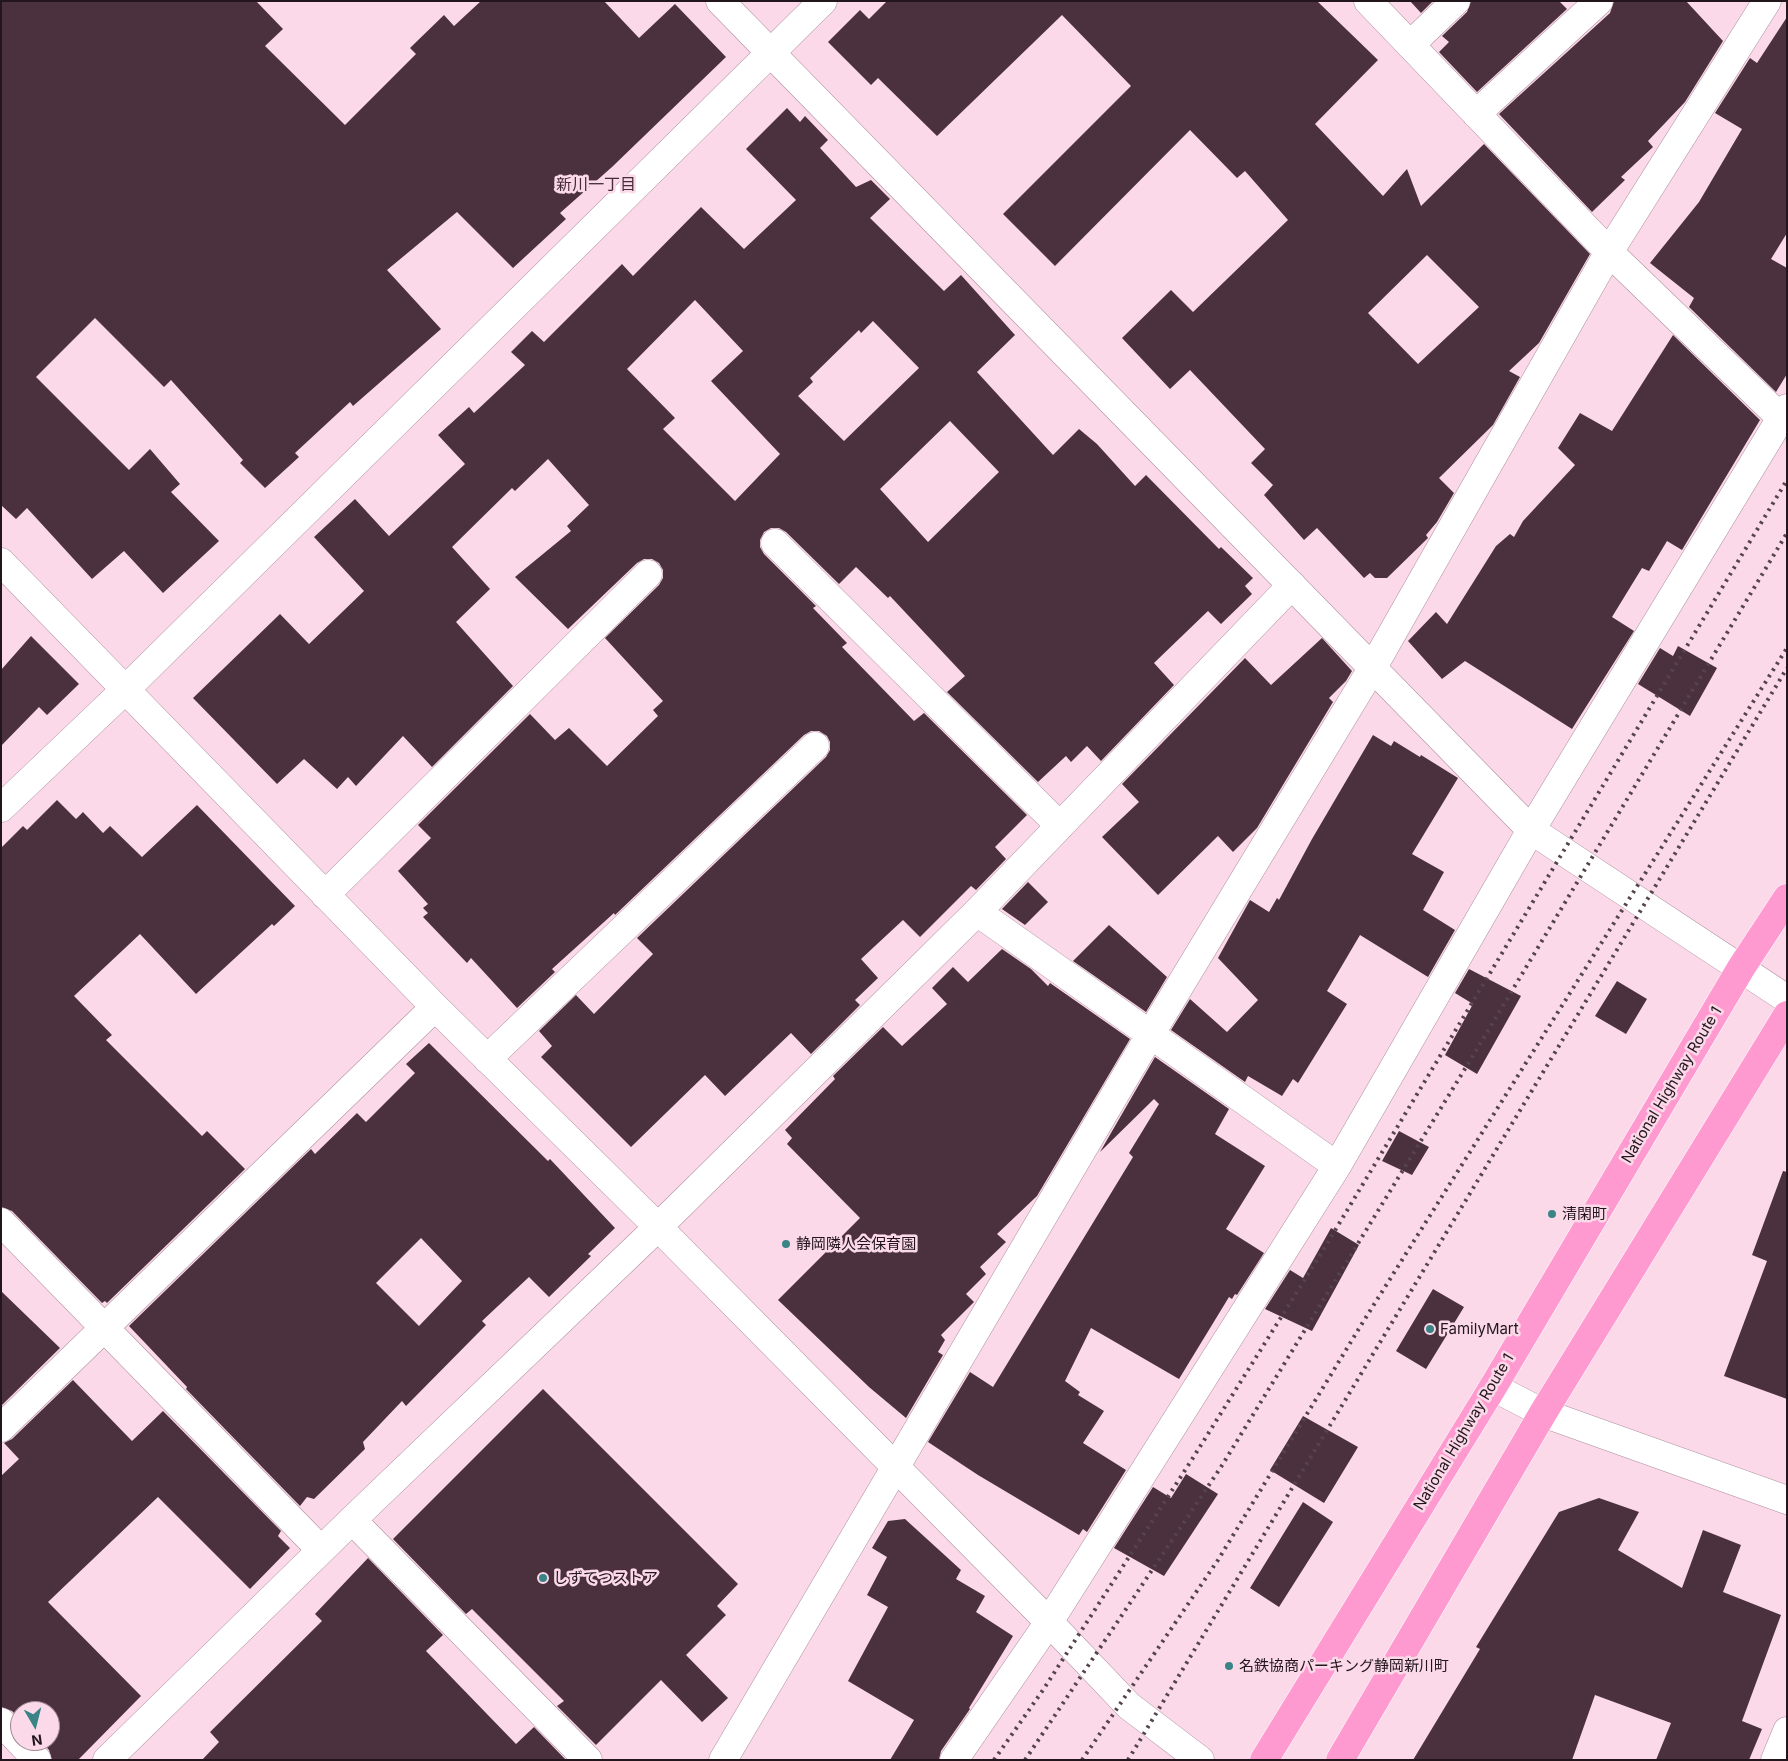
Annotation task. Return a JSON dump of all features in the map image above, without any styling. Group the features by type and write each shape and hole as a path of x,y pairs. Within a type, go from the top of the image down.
{"highway":[{"name":"National Highway Route 1","path":"1264,1760 1493,1387 1741,968 1787,898"},
{"path":"1340,1760 1543,1414 1787,1015"}],"street":[{"path":"720,1 1531,830 1787,999"},
{"path":"1,808 126,689 823,1"},
{"path":"954,1760 1049,1622 1337,1166 1531,830 1784,413 1609,252 1368,1"},
{"path":"1410,45 1456,1"},
{"path":"1476,114 1599,1"},
{"path":"722,1760 1150,1035 1373,667 1609,252 1767,1"},
{"path":"775,543 1060,826"},
{"path":"1,562 325,896 895,1466 1129,1706 1200,1760"},
{"path":"325,896 648,574"},
{"path":"107,1760 352,1520 658,1228 977,912 1292,585"},
{"path":"487,1060 815,746"},
{"path":"977,912 1337,1166"},
{"path":"1,1428 435,1007"},
{"path":"1,1222 321,1550"},
{"path":"1493,1387 1543,1414 1787,1500"},
{"path":"352,1520 588,1760"},
{"path":"1,1722 37,1760"},
{"path":"1775,1760 1787,1731"}],"building":[{"path":"1,1 256,1 283,29 265,46 345,125 416,54 410,48 444,15 454,26 481,1 604,1 639,38 675,4 726,57 612,167 560,213 566,219 513,268 457,212 387,270 441,329 353,406 350,402 295,453 299,457 265,488 240,463 243,460 171,380 164,387 95,318 36,377 129,470 150,449 180,484 171,492 219,541 163,593 124,551 92,579 27,508 16,519 1,505"},
{"path":"887,1 1317,1 1378,60 1315,124 1383,196 1407,169 1421,206 1484,144 1590,254 1539,343 1509,371 1520,377 1493,425 1439,478 1454,493 1437,522 1426,535 1428,538 1387,578 1375,578 1370,573 1364,578 1317,528 1304,540 1264,495 1273,485 1251,463 1265,449 1190,370 1170,389 1122,338 1171,290 1193,312 1288,220 1245,171 1237,178 1190,130 1055,266 1003,214 1131,86 1062,15 937,136 878,78 871,85 828,42 860,10 869,19","holes":["1427,255 1479,307 1418,364 1368,313"]},
{"path":"1410,1 1433,1 1421,13"},
{"path":"1471,1 1559,1 1567,9 1477,92 1439,52 1449,42 1442,36 1467,12"},
{"path":"1614,1 1686,1 1723,41 1685,102 1648,141 1653,147 1621,177 1625,180 1592,212 1499,114 1610,13"},
{"path":"1787,17 1787,233 1771,259 1787,268 1787,374 1776,392 1689,307 1694,298 1650,263 1699,202 1742,129 1715,113 1750,58 1757,63"},
{"path":"787,108 800,122 805,116 828,140 820,148 856,187 871,180 890,199 870,218 944,291 961,275 1015,335 977,372 1053,455 1079,429 1097,444 1135,486 1146,475 1219,549 1221,547 1253,578 1245,586 1252,594 1221,624 1208,611 1154,663 1174,685 1101,761 1087,746 1071,762 1066,756 1038,782 947,692 965,676 890,596 888,598 856,567 839,584 786,532 779,528 771,528 764,532 760,540 760,547 764,554 816,606 813,608 847,643 842,647 914,721 924,713 1027,815 995,847 1006,859 976,890 971,886 920,937 903,920 861,959 878,978 855,1000 860,1005 811,1054 791,1033 725,1096 705,1075 631,1147 541,1057 552,1046 539,1031 576,995 594,1014 653,954 637,938 826,757 830,750 830,742 827,736 819,731 811,731 804,735 615,915 614,913 552,969 555,972 517,1008 471,958 467,963 423,917 428,913 423,908 428,904 398,871 431,838 418,825 530,714 555,740 569,728 607,766 658,716 653,710 663,701 605,638 659,585 663,578 663,570 659,563 652,559 644,559 637,563 568,629 515,577 571,531 567,526 589,505 548,459 515,491 512,488 452,547 490,589 456,622 513,686 432,767 403,736 356,786 348,777 337,789 304,759 277,784 193,698 280,614 309,644 364,591 314,537 355,499 389,536 465,464 438,435 469,407 474,413 525,365 511,352 532,331 544,342 622,264 633,276 701,207 744,249 796,200 746,149","holes":["695,300 743,351 711,381 780,454 735,501 663,429 675,418 627,369","873,321 919,368 844,441 798,396 813,382 810,378 859,330 861,333","950,421 999,472 928,542 880,489"]},
{"path":"1673,335 1760,420 1682,550 1667,541 1649,571 1642,568 1612,617 1634,631 1572,729 1465,661 1442,679 1408,641 1436,612 1447,624 1496,546 1510,534 1514,537 1523,521 1575,465 1558,448 1580,413 1612,431"},
{"path":"31,636 79,684 47,715 39,707 1,746 1,670"},
{"path":"1322,638 1352,671 1346,681 1329,698 1333,702 1257,828 1233,852 1218,836 1158,895 1102,837 1139,802 1122,784 1245,658 1271,685"},
{"path":"1678,646 1717,668 1690,716 1638,684 1660,648 1673,656"},
{"path":"1373,735 1391,746 1394,741 1458,778 1412,854 1444,872 1423,910 1455,930 1428,977 1360,935 1327,991 1347,1004 1298,1083 1293,1079 1282,1096 1248,1076 1245,1082 1171,1030 1190,999 1227,1032 1258,1000 1218,958 1250,900 1269,912 1277,898 1279,900 1312,839"},
{"path":"57,800 76,819 83,812 103,833 110,826 142,857 197,805 295,906 274,926 272,924 196,994 140,934 74,996 112,1035 106,1040 202,1136 207,1131 245,1169 107,1303 105,1301 102,1303 12,1211 1,1207 1,848 23,826 27,830"},
{"path":"1028,882 1048,902 1025,925 1002,909"},
{"path":"1109,925 1167,977 1146,1012 1073,961"},
{"path":"1002,949 1031,969 1048,986 1050,983 1130,1039 1037,1196 997,1234 1006,1242 980,1267 986,1274 966,1294 974,1302 941,1335 945,1340 938,1352 943,1355 906,1418 869,1387 778,1300 860,1218 787,1144 792,1138 785,1130 835,1079 833,1076 883,1027 902,1046 947,1004 932,988 953,967 968,982"},
{"path":"1469,969 1521,996 1477,1074 1445,1055 1473,1004 1455,993"},
{"path":"1617,981 1647,999 1626,1034 1595,1016"},
{"path":"429,1043 548,1161 550,1159 615,1228 588,1254 591,1256 549,1297 529,1277 482,1321 486,1325 406,1406 402,1401 363,1442 365,1449 314,1499 307,1497 300,1506 186,1389 187,1387 129,1326 311,1149 315,1154 357,1113 366,1122 415,1073 406,1064","holes":["421,1238 462,1281 419,1326 376,1283"]},
{"path":"1155,1057 1229,1109 1215,1134 1265,1166 1226,1229 1264,1253 1237,1295 1235,1294 1232,1299 1229,1297 1179,1379 1091,1328 1065,1381 1080,1392 1078,1395 1104,1411 1083,1443 1126,1470 1087,1532 1083,1529 1079,1535 978,1475 928,1442 970,1372 993,1387 1133,1157 1129,1153 1159,1104 1154,1099 1100,1152"},
{"path":"1399,1131 1429,1147 1412,1175 1382,1161"},
{"path":"1783,1171 1787,1172 1787,1399 1724,1376 1767,1261 1752,1255"},
{"path":"1331,1228 1359,1245 1312,1331 1265,1309 1290,1270 1303,1278"},
{"name":"FamilyMart","path":"1433,1289 1464,1307 1426,1369 1396,1351"},
{"path":"1,1291 60,1348 1,1406"},
{"path":"73,1380 132,1441 163,1411 281,1531 278,1536 290,1548 250,1589 158,1497 48,1602 141,1696 78,1760 52,1760 49,1751 60,1751 60,1701 10,1701 10,1710 1,1707 1,1476 19,1459 4,1443 12,1439"},
{"path":"543,1389 738,1584 717,1606 726,1615 686,1655 728,1698 702,1722 661,1680 596,1745 557,1706 564,1701 472,1609 466,1614 393,1539"},
{"path":"1303,1416 1358,1447 1324,1503 1270,1470"},
{"path":"1186,1474 1218,1494 1164,1576 1114,1548 1153,1487 1171,1498"},
{"path":"1599,1498 1639,1512 1618,1550 1682,1588 1703,1530 1741,1545 1723,1592 1781,1615 1742,1721 1762,1729 1749,1760 1656,1760 1671,1723 1595,1695 1572,1760 1413,1760 1480,1649 1476,1647 1559,1512"},
{"path":"1303,1502 1333,1522 1279,1607 1250,1588"},
{"path":"905,1519 961,1570 956,1579 985,1596 976,1612 1013,1636 970,1709 941,1751 939,1760 890,1760 914,1720 848,1681 888,1607 867,1595 887,1557 872,1548 888,1521"},
{"path":"368,1558 443,1635 426,1651 516,1744 534,1727 566,1760 202,1760 219,1742 210,1732 322,1621 315,1614"}],"railway":[{"path":"994,1760 1043,1690 1191,1461 1322,1252 1787,480"},
{"path":"1025,1760 1221,1467 1471,1059 1787,533"},
{"path":"1082,1760 1218,1560 1363,1322 1787,648"},
{"path":"1128,1760 1787,668"}],"place":[{"name":"清閑町","path":"1552,1214"},
{"name":"静岡隣人会保育園","path":"786,1244"},
{"name":"FamilyMart","path":"1430,1329"},
{"name":"しずてつストア","path":"543,1578"},
{"name":"名鉄協商パーキング静岡新川町","path":"1229,1666"}],"district":[{"name":"新川一丁目","path":"596,185"}]}
